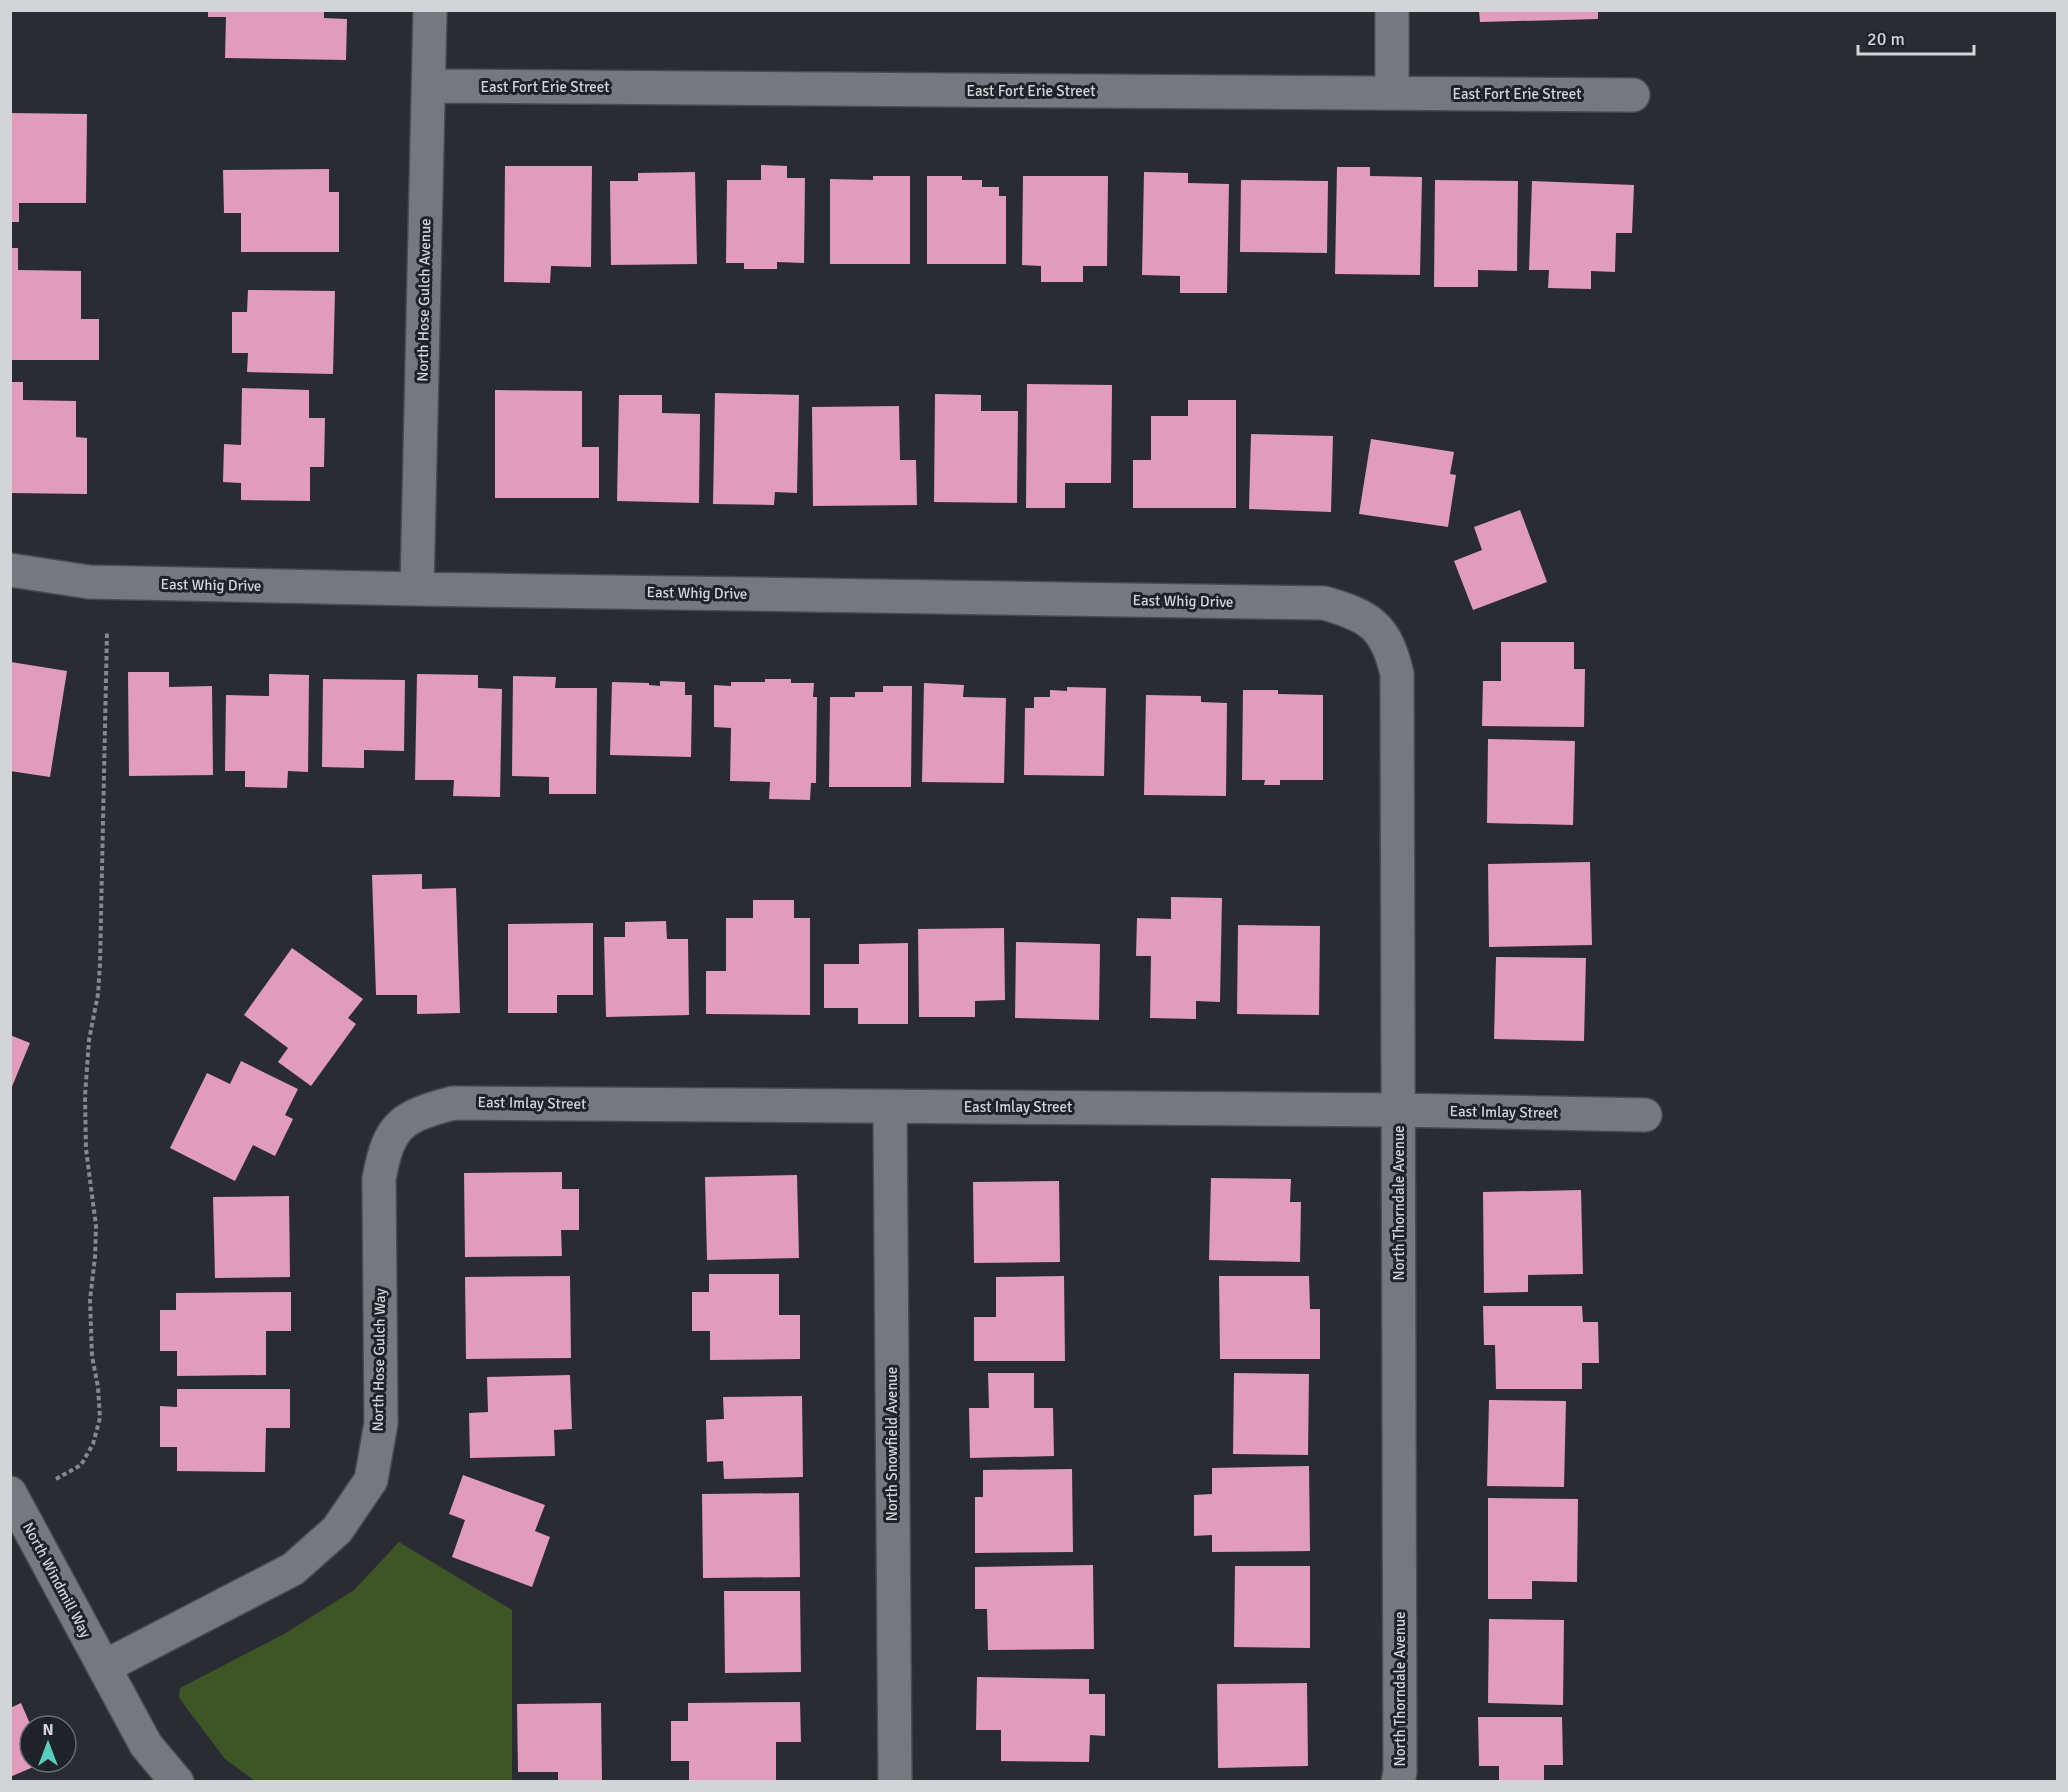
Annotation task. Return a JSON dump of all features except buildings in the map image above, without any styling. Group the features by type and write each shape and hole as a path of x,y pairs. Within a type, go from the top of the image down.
{"street":[{"name":"North Hose Gulch Avenue","path":"417,589 430,10"},
{"path":"1392,10 1392,93"},
{"name":"East Fort Erie Street","path":"429,86 1633,95"},
{"name":"East Whig Drive","path":"10,570 89,582 1324,603 1353,611 1378,628"},
{"name":"North Thorndale Avenue","path":"1378,628 1391,650 1397,674 1400,1772 1398,1782"},
{"name":"East Imlay Street","path":"397,1128 422,1112 453,1103 1399,1110 1646,1115"},
{"name":"North Snowfield Avenue","path":"890,1107 895,1782"},
{"name":"North Hose Gulch Way","path":"104,1667 293,1569 337,1530 371,1480 381,1423 379,1179 384,1151 397,1128"},
{"name":"North Windmill Way","path":"10,1493 146,1745 177,1782"}],"path":[{"path":"56,1479 81,1465 93,1444 100,1418 98,1387 92,1356 90,1300 96,1226 86,1149 85,1096 89,1040 98,994 100,963 106,632"}],"green space":[{"path":"399,1542 512,1610 512,1781 255,1781 225,1759 179,1698 180,1688 284,1634 354,1590"}]}
